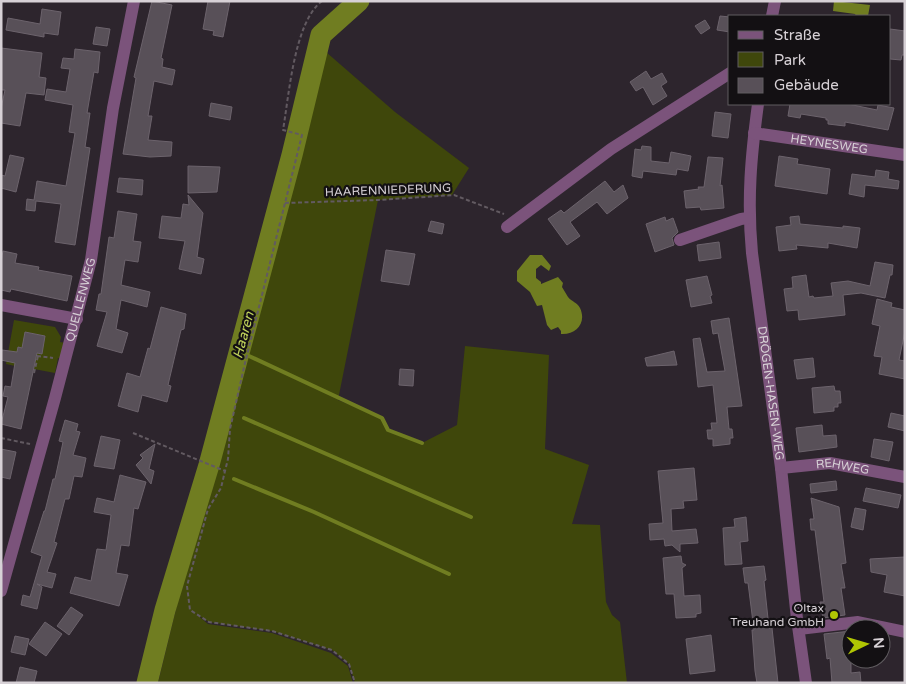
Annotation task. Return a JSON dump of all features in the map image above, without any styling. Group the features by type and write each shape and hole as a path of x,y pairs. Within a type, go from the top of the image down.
{"street":[{"name":"QUELLENWEG","path":"1,591 42,448 91,260 113,108 134,1"},
{"path":"772,15 775,1"},
{"path":"512,223 610,149 728,75"},
{"name":"DRÖGEN-HASEN-WEG","path":"758,105 749,177 748,218 781,468 806,683"},
{"name":"HEYNESWEG","path":"754,133 905,155"},
{"path":"680,240 748,218"},
{"path":"1,305 77,319"},
{"name":"REHWEG","path":"781,468 830,463 905,477"},
{"path":"799,629 858,622 905,632"}],"path":[{"path":"322,1 314,7 298,40 283,130 302,135 230,428 226,471 221,488 208,509 187,586 190,610 209,622 272,631 332,650 349,664 355,683"},
{"name":"HAARENNIEDERUNG","path":"284,202 378,200 454,195 512,223"},
{"path":"34,374 37,356 65,360"},
{"path":"133,433 226,471"},
{"path":"1,438 29,443 42,448"}],"green space":[{"path":"318,45 395,112 469,168 452,195 378,200 338,400 382,418 388,430 422,443 457,425 465,346 549,355 545,449 589,465 572,524 600,525 606,602 612,615 620,622 627,683 355,683 349,664 332,650 272,631 209,622 195,613 208,624 272,633 331,653 348,666 353,683 158,683 178,601 170,595 209,465"},
{"path":"14,320 55,327 61,337 60,342 66,343 62,359 58,358 55,373 34,369 37,353 42,354 45,336 26,332 22,348 18,347 15,366 6,364"}],"shaded area":[{"path":"834,1 870,5 868,15 833,11"},
{"path":"530,255 542,255 551,266 549,271 541,265 536,269 536,278 541,284 558,277 563,283 562,287 568,297 580,308 582,319 579,327 575,330 561,334 558,327 551,330 547,325 542,305 537,306 530,292 517,281 517,271"}],"building":[{"path":"152,1 172,5 161,58 163,59 162,67 175,70 172,85 154,81 148,116 152,116 148,140 172,142 171,156 150,157 123,154 136,78 134,77"},
{"path":"208,1 230,1 223,37 213,35 214,31 203,29"},
{"path":"42,9 61,12 58,35 44,33 44,37 6,30 8,18 40,24"},
{"path":"720,16 728,17 728,32 717,30"},
{"path":"705,20 710,28 701,34 695,26"},
{"path":"96,27 110,29 107,46 93,44"},
{"path":"891,29 905,31 905,55 902,55 901,60 891,59"},
{"path":"1,48 42,53 39,77 46,78 44,95 26,93 20,126 1,123 1,109 5,90 1,90"},
{"path":"75,49 100,52 98,73 94,72 87,113 90,113 85,147 90,148 75,245 55,242 61,204 36,201 35,211 26,210 27,199 34,200 37,181 66,186 75,133 69,132 73,105 45,100 47,89 66,92 70,69 61,68 63,58 74,59"},
{"path":"646,71 651,79 662,73 667,82 661,86 667,96 653,105 643,87 636,91 630,82"},
{"path":"211,103 232,107 230,120 209,116"},
{"path":"790,105 853,105 877,110 878,105 894,108 888,130 845,122 845,126 828,124 826,118 801,114 800,118 788,116"},
{"path":"715,112 731,114 728,138 712,136"},
{"path":"642,146 651,147 651,161 669,163 671,152 691,156 688,171 677,169 676,175 643,171 642,178 632,176 635,149 641,150"},
{"path":"10,155 24,158 16,192 1,188 1,175 5,176"},
{"path":"779,156 798,159 797,164 830,169 827,194 775,186"},
{"path":"708,157 723,158 720,186 722,185 724,208 701,210 700,207 686,208 684,191 704,187"},
{"path":"188,166 220,167 217,192 188,193"},
{"path":"876,170 889,172 888,179 899,181 898,189 865,185 864,197 849,194 852,174 875,177"},
{"path":"119,178 143,180 142,195 117,192"},
{"path":"605,181 614,192 623,185 628,198 607,214 597,202 570,222 580,236 567,245 548,219 561,210 564,213"},
{"path":"188,195 203,213 197,257 204,259 201,274 179,269 185,241 159,238 162,216 181,218 183,204 189,205"},
{"path":"118,211 137,214 133,241 141,242 138,262 125,260 121,285 150,292 147,307 121,300 116,329 128,333 122,353 97,346 107,312 96,310 99,294 101,294 109,237 114,238"},
{"path":"799,216 800,224 860,228 857,248 828,243 828,248 796,245 797,249 779,251 776,227 791,225 790,217"},
{"path":"665,217 666,221 673,218 678,232 672,238 674,245 655,252 646,224"},
{"path":"431,221 444,224 442,234 428,231"},
{"path":"719,242 721,258 699,261 697,245"},
{"path":"386,250 415,254 409,285 381,281"},
{"path":"3,251 17,254 15,263 39,267 38,270 72,276 67,301 11,289 10,292 1,290"},
{"path":"875,262 893,265 885,298 861,293 843,295 845,315 799,320 798,310 787,311 784,289 793,288 792,277 806,275 809,297 833,296 831,283 848,281 870,286"},
{"path":"707,276 712,303 691,307 686,280"},
{"path":"877,299 892,303 891,307 905,310 905,331 899,360 905,361 905,379 879,374 882,357 874,356 880,326 872,324"},
{"path":"161,307 186,314 184,329 181,330 168,385 171,386 167,402 142,395 138,412 118,406 127,373 140,377 148,348 150,349"},
{"path":"729,318 742,406 727,407 729,429 732,429 733,438 730,438 730,444 713,446 713,439 708,439 707,430 712,430 711,423 717,423 713,385 698,387 693,339 700,338 707,372 725,371 718,333 713,334 711,321"},
{"path":"25,332 45,336 42,354 37,353 21,429 1,424 8,397 3,396 5,386 11,387 15,363 1,360 1,356 2,350 17,352 18,347 22,348"},
{"path":"674,351 677,365 647,366 645,358"},
{"path":"813,358 815,377 797,379 794,360"},
{"path":"400,369 414,370 413,386 399,385"},
{"path":"834,386 835,391 840,391 841,403 838,403 838,407 834,407 834,411 814,413 812,388"},
{"path":"891,413 905,416 905,431 888,427"},
{"path":"65,420 78,424 76,431 80,432 73,455 86,458 82,477 74,476 69,499 65,499 54,542 57,543 47,572 56,574 52,588 37,584 42,587 37,609 21,605 23,595 30,597 42,556 31,552 45,511 53,479 55,479 63,442 59,441"},
{"path":"822,425 823,436 836,435 837,447 799,452 796,428"},
{"path":"101,436 120,440 114,469 94,466"},
{"path":"874,439 893,442 889,461 871,457"},
{"path":"155,444 149,469 154,471 151,484 136,465 143,458 140,455"},
{"path":"1,449 16,452 10,479 1,477"},
{"path":"694,468 697,500 683,501 684,508 671,509 672,531 696,529 698,543 680,544 680,552 672,545 665,546 664,539 650,540 649,524 663,523 658,471"},
{"path":"120,475 146,482 138,509 134,508 129,546 121,545 116,573 128,575 119,606 70,593 75,577 91,581 97,549 106,550 111,515 94,512 97,498 114,502"},
{"path":"836,481 837,490 811,493 810,484"},
{"path":"866,488 901,495 898,508 863,501"},
{"path":"811,498 839,507 846,563 841,564 845,588 841,588 845,615 823,618 820,602 824,602 815,530 811,530 810,519 814,519"},
{"path":"855,508 866,510 863,530 851,527"},
{"path":"746,517 748,541 740,542 742,564 725,565 723,528 735,527 734,519"},
{"path":"681,556 682,563 686,565 682,568 684,596 700,595 701,613 696,614 696,617 676,618 674,594 666,594 663,558"},
{"path":"905,557 905,596 884,592 887,575 871,572 870,559"},
{"path":"764,566 769,628 772,628 778,683 757,683 755,671 752,630 754,630 748,583 745,583 743,568"},
{"path":"71,607 83,615 69,635 57,626"},
{"path":"45,622 62,634 46,656 29,644"},
{"path":"841,632 841,669 851,669 851,673 860,672 861,683 832,683 830,658 827,659 824,634"},
{"path":"711,635 715,671 690,674 686,639"},
{"path":"15,636 29,639 25,655 11,652"},
{"path":"20,667 37,671 34,683 16,683"}],"waterway":[{"name":"Haaren","path":"147,683 165,610 209,465 292,155 321,35 359,1"},
{"path":"249,356 382,418 388,430 422,443"},
{"path":"244,418 471,517"},
{"path":"234,479 314,512 449,574"}],"place":[{"name":"Oltax Treuhand GmbH","path":"834,615"}]}
